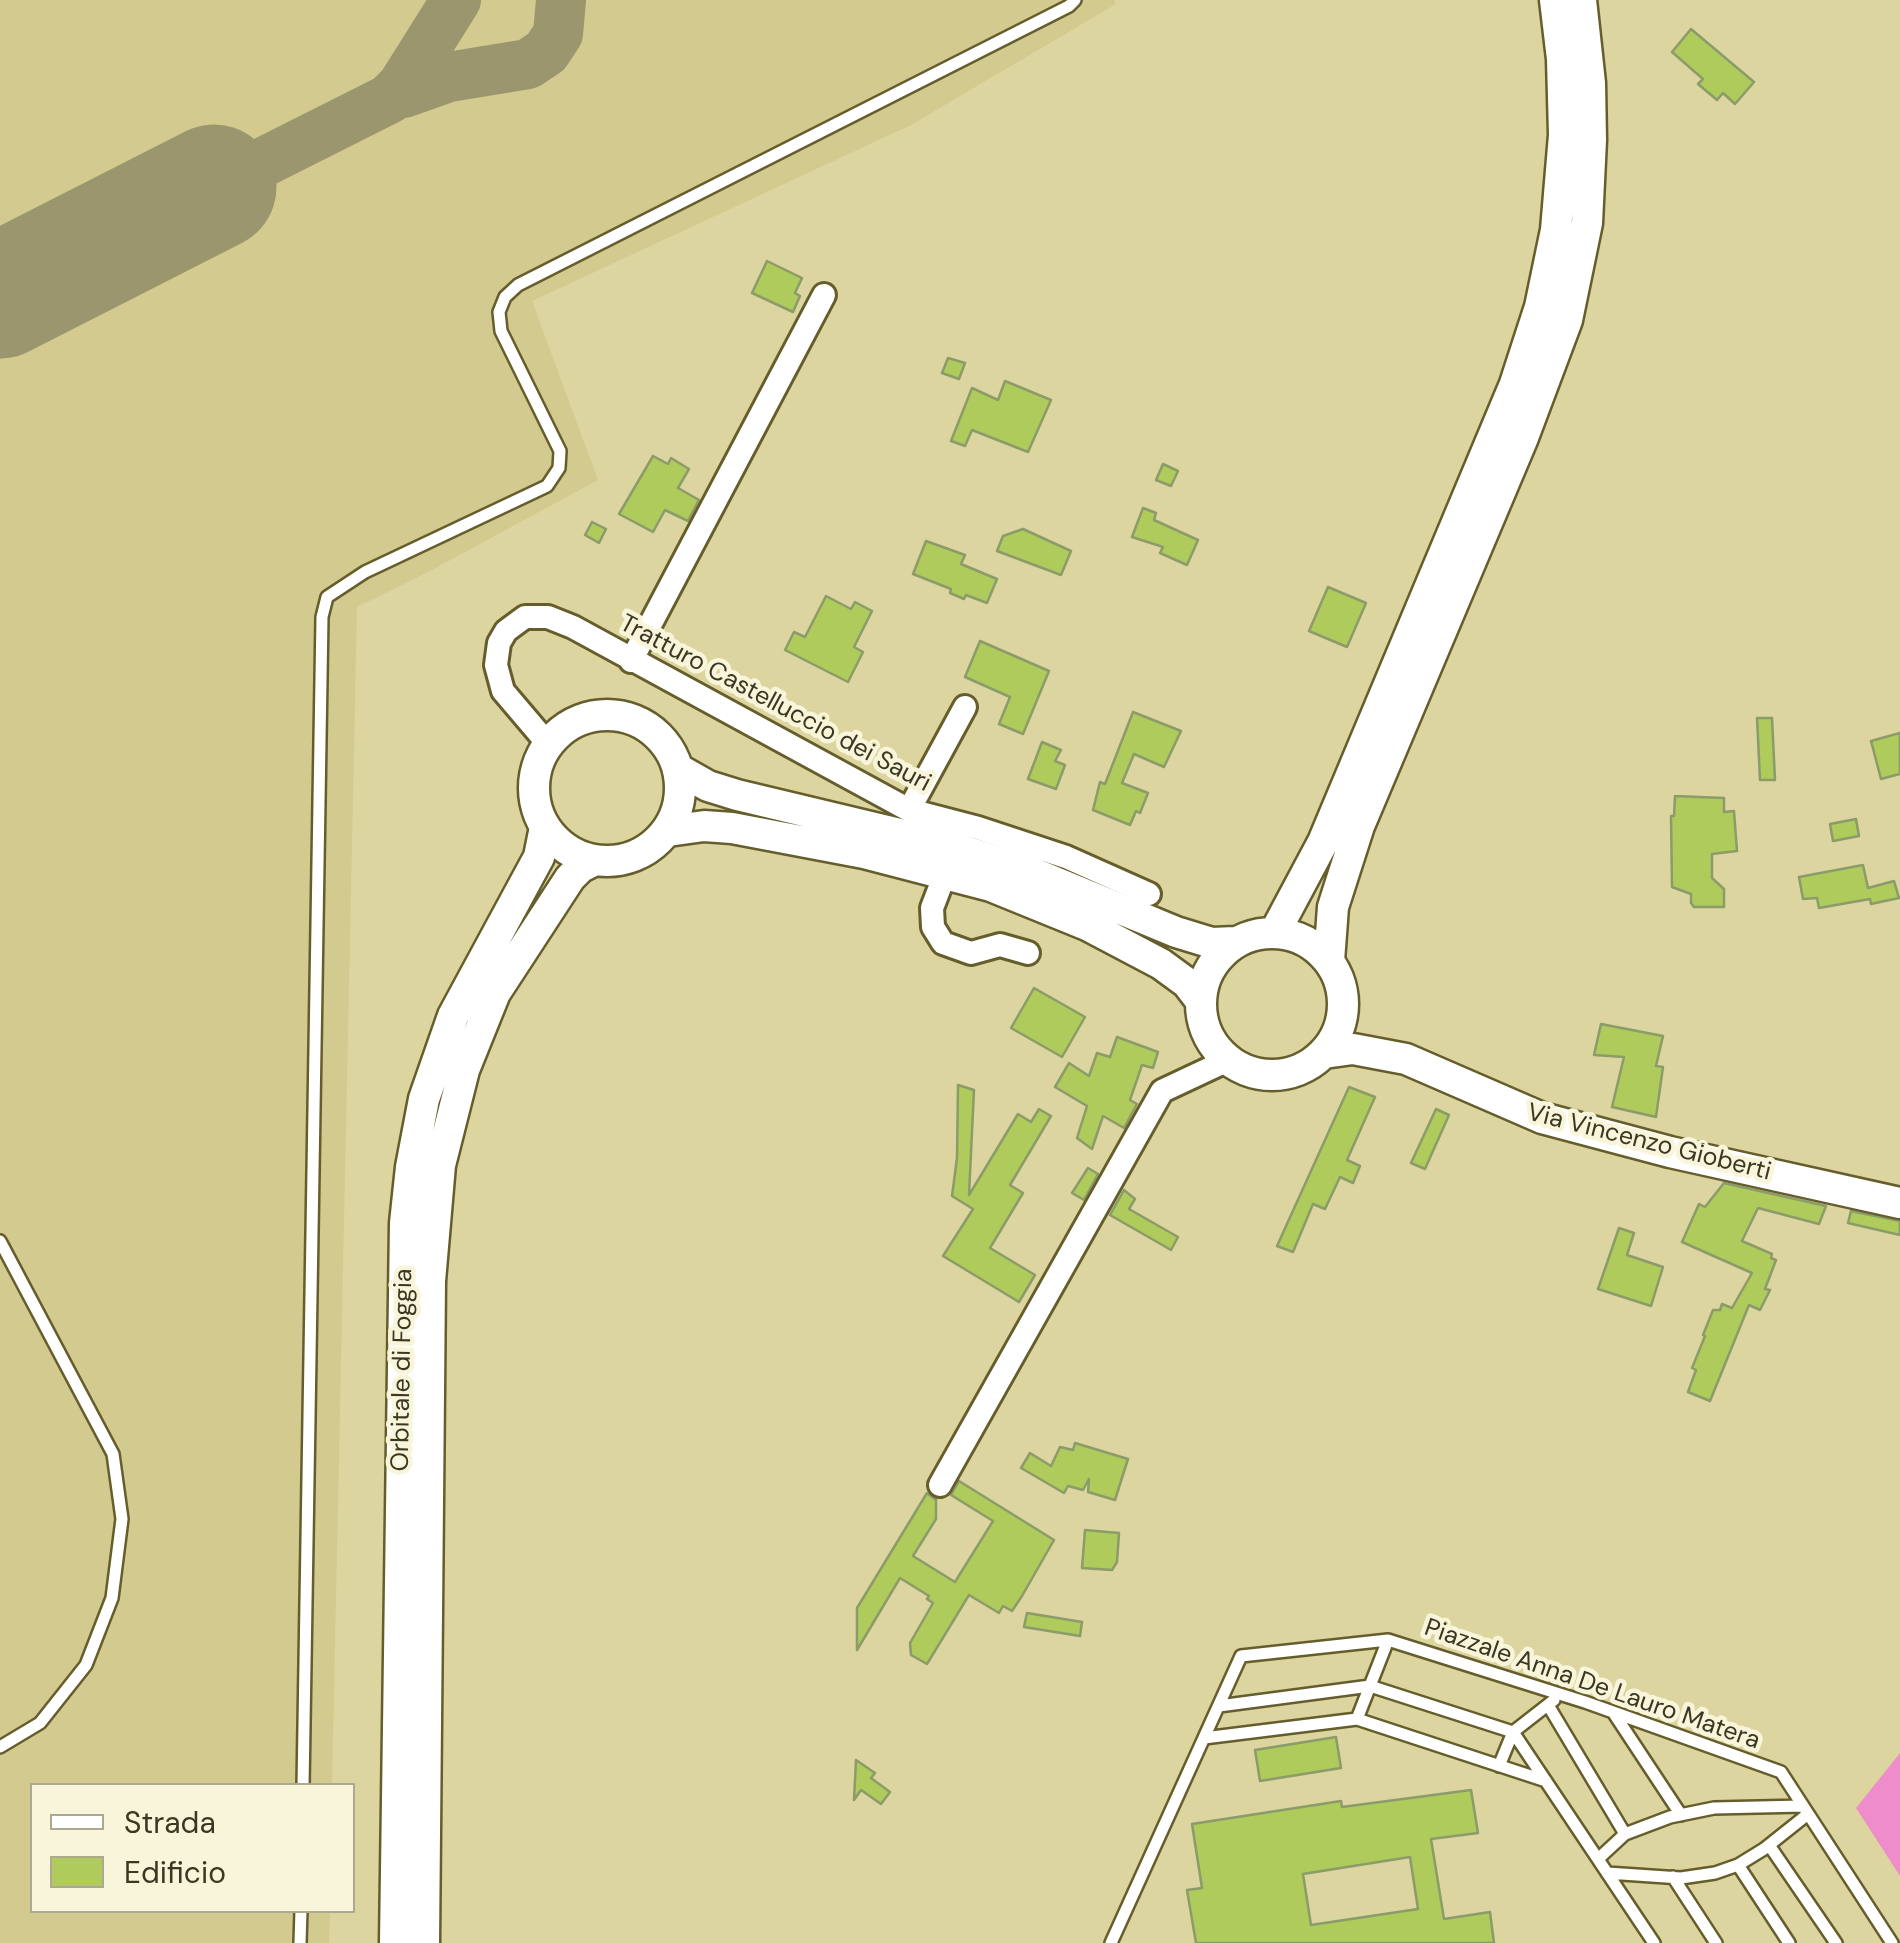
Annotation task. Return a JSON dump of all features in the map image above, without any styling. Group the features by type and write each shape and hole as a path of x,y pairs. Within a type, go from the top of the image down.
{"main road":[{"path":"1275,932 1302,886 1330,824 1515,384 1540,306 1556,230 1564,135 1562,58 1555,0"},
{"path":"1329,961 1333,907 1359,826 1522,440 1567,320 1587,222 1591,140 1590,83 1581,0"},
{"path":"609,714 632,718 653,730 669,747 678,769 678,808 668,831 637,855 617,861 595,860 566,848 544,827 536,806 538,764 548,744 565,728 586,717 609,714"},
{"path":"668,831 704,826 732,828 864,853 991,886 1087,925 1161,964 1186,983 1200,1000 1207,1034 1228,1060 1244,1070 1274,1076 1298,1071 1324,1053 1335,1038 1344,1002 1340,980 1314,946 1296,936 1275,932 1212,943 1026,870 942,844 736,795 708,786 678,769"},
{"name":"Orbitale di Foggia","path":"395,1943 404,1258 411,1167 424,1099 453,1016 539,857 544,827"},
{"name":"Orbitale di Foggia","path":"424,1943 430,1281 440,1165 464,1070 495,993 570,878 595,860"},
{"path":"1200,1000 1210,967 1235,942"},
{"name":"Via Vincenzo Gioberti","path":"1344,1002 1369,1030 1406,1059"},
{"name":"Via Vincenzo Gioberti","path":"1324,1053 1354,1049 1406,1059 1542,1118 1670,1152 1900,1203"}],"street":[{"path":"631,661 824,295"},
{"name":"Tratturo Castelluccio dei Sauri","path":"548,744 503,690 496,665 498,643 524,617 548,617 909,810 1066,857 1148,894"},
{"path":"909,810 966,707"},
{"path":"945,874 932,908 934,927 943,943 971,953 1000,945 1028,953"},
{"path":"940,1485 1162,1091 1228,1060"}],"lane":[{"path":"303,1783 322,617 327,597 365,572 547,486 559,468 560,451 501,332 499,312 505,296 518,284 1069,6 1074,0"},
{"path":"0,1241 113,1454 122,1519 112,1598 86,1665 40,1723 0,1747"},
{"path":"1357,1718 1388,1640"},
{"name":"Piazzale Anna De Lauro Matera","path":"1111,1943 1241,1656 1388,1640 1561,1694 1781,1772 1892,1943"},
{"path":"1218,1706 1370,1686 1513,1732 1654,1943"},
{"path":"1498,1766 1513,1732 1561,1694"},
{"path":"1548,1704 1625,1834"},
{"path":"1613,1712 1681,1815"},
{"path":"1204,1738 1357,1718 1546,1781"},
{"path":"1598,1859 1625,1834 1681,1815 1714,1808 1805,1810"},
{"path":"1607,1873 1674,1878 1715,1873 1738,1865 1769,1845 1805,1810"},
{"path":"1769,1845 1836,1943"},
{"path":"1738,1865 1788,1943"},
{"path":"1674,1878 1716,1943"},
{"path":"300,1913 300,1943"}],"shaded area":[{"path":"0,0 1114,0 1116,4 911,125 532,301 598,480 357,607 332,1783 30,1783 30,1913 330,1913 329,1943 0,1943"},
{"path":"1900,1753 1900,1876 1856,1808"}],"building":[{"path":"1691,29 1754,82 1735,104 1723,93 1717,100 1698,84 1703,79 1672,52"},
{"path":"767,261 802,278 793,312 752,293"},
{"path":"948,358 965,363 959,379 942,373"},
{"path":"1005,381 1051,400 1028,452 972,430 965,446 951,441 972,388 998,400"},
{"path":"653,456 668,464 671,458 689,469 678,488 699,500 688,521 665,510 653,532 619,514"},
{"path":"1163,464 1178,471 1171,486 1156,480"},
{"path":"1143,508 1156,513 1154,520 1198,540 1187,565 1160,553 1163,547 1132,537"},
{"path":"592,522 606,529 599,543 585,535"},
{"path":"1023,529 1071,551 1061,575 997,551 1003,536"},
{"path":"926,541 965,555 961,564 997,579 987,603 966,595 964,599 950,593 951,589 913,574"},
{"path":"1328,587 1366,603 1347,647 1309,631"},
{"path":"826,596 851,609 855,602 872,611 854,647 863,652 848,682 785,650 794,632 805,637"},
{"path":"980,641 1049,671 1023,734 999,724 1010,697 965,677"},
{"path":"1133,712 1181,731 1164,767 1134,754 1122,783 1148,793 1130,825 1093,810 1100,782 1105,784"},
{"path":"1757,718 1772,718 1775,780 1760,780"},
{"path":"1900,733 1900,774 1881,779 1871,741"},
{"path":"1042,742 1061,750 1055,761 1065,765 1056,789 1028,779"},
{"path":"1675,796 1724,798 1724,812 1734,811 1737,851 1712,854 1712,878 1724,889 1724,907 1694,907 1691,894 1672,887 1671,816"},
{"path":"1856,819 1859,836 1833,841 1830,824"},
{"path":"1863,865 1868,888 1894,881 1899,898 1819,908 1817,898 1803,899 1799,877"},
{"path":"1034,988 1085,1017 1062,1057 1011,1028"},
{"path":"1601,1024 1663,1036 1656,1066 1663,1067 1656,1117 1612,1107 1624,1057 1594,1055"},
{"path":"1117,1037 1158,1052 1153,1068 1142,1065 1130,1100 1137,1104 1124,1128 1103,1116 1092,1149 1077,1138 1087,1106 1055,1087 1069,1063 1089,1076 1097,1053 1110,1057"},
{"path":"958,1085 974,1090 969,1195 1018,1114 1031,1122 1039,1109 1051,1116 1010,1185 1023,1193 990,1248 1035,1275 1019,1302 943,1256 973,1209 952,1196"},
{"path":"1349,1087 1375,1097 1347,1160 1360,1166 1353,1183 1340,1177 1325,1209 1313,1204 1293,1252 1277,1246"},
{"path":"1436,1109 1449,1115 1425,1169 1411,1163"},
{"path":"1088,1168 1098,1174 1084,1200 1072,1193"},
{"path":"1724,1183 1826,1206 1819,1224 1758,1208 1742,1241 1772,1254 1771,1258 1776,1260 1765,1289 1770,1290 1760,1310 1749,1305 1710,1401 1688,1392 1696,1370 1692,1368 1713,1310 1720,1310 1722,1304 1732,1308 1752,1273 1682,1242 1699,1204 1705,1207"},
{"path":"1124,1190 1135,1199 1129,1209 1178,1237 1171,1250 1110,1215"},
{"path":"1851,1211 1900,1221 1900,1235 1848,1223"},
{"path":"1619,1228 1634,1233 1627,1255 1663,1267 1651,1306 1598,1289"},
{"path":"1075,1443 1128,1459 1115,1500 1088,1492 1089,1479 1083,1490 1068,1486 1064,1493 1021,1468 1030,1453 1051,1466 1060,1447 1073,1450"},
{"path":"959,1481 1054,1540 1022,1596 1012,1611 1003,1606 999,1613 969,1595 927,1664 911,1655 910,1643 933,1603 927,1599 929,1596 900,1578 857,1650 857,1608 927,1493 936,1500 936,1519 913,1556 955,1582 993,1521 951,1495"},
{"path":"1085,1530 1119,1533 1117,1562 1112,1570 1082,1568"},
{"path":"1027,1613 1082,1622 1080,1636 1024,1627"},
{"path":"1336,1737 1341,1768 1260,1781 1255,1750"},
{"path":"856,1760 875,1773 871,1778 890,1792 881,1804 861,1790 854,1800"},
{"path":"1471,1790 1478,1833 1431,1839 1444,1919 1490,1912 1494,1943 1196,1943 1187,1890 1202,1888 1192,1824 1341,1801 1342,1807","holes":["1410,1857 1418,1909 1311,1925 1303,1874"]}],"taxiway":[{"path":"214,187 389,99 402,86 456,0"},
{"path":"404,93 449,77 528,64 546,52 558,34 561,0"}],"runway":[{"path":"0,296 214,187"}]}
